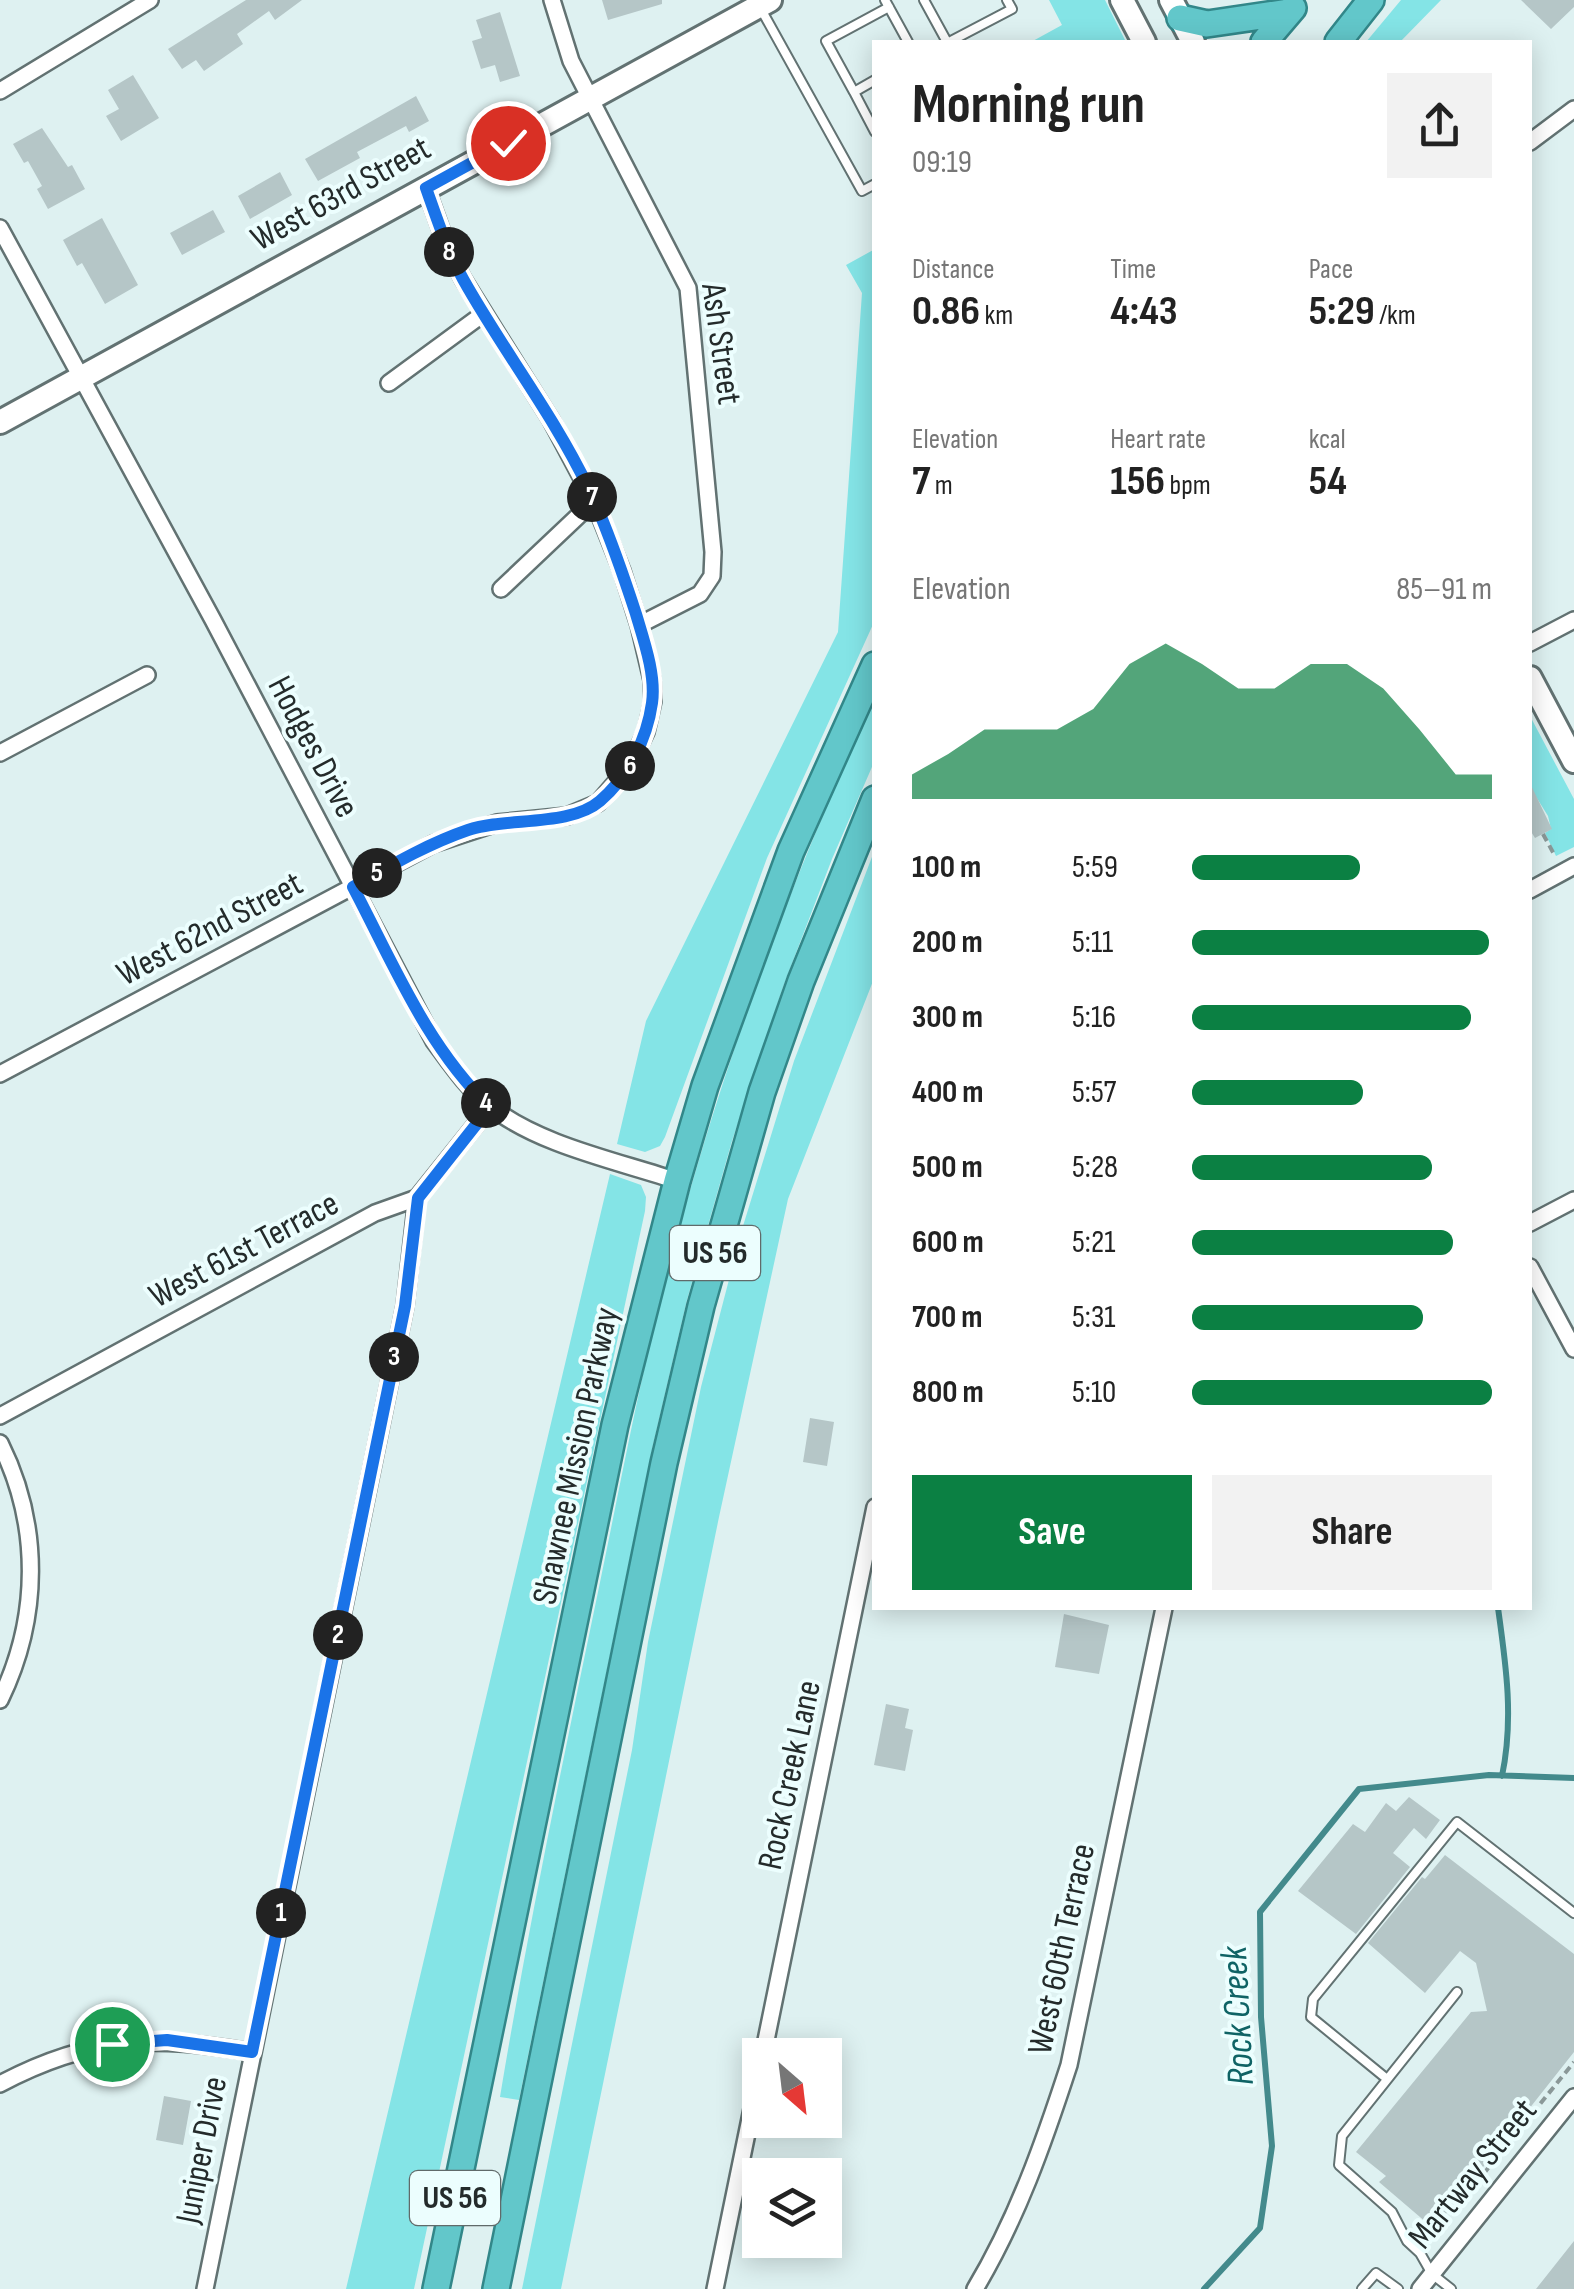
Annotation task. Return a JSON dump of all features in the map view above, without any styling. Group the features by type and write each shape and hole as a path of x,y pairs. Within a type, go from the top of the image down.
{"highway":[{"path":"1340,40 1371,0"},
{"path":"1175,9 1207,24 1294,6"},
{"path":"1266,40 1294,6"},
{"name":"Shawnee Mission Parkway","path":"436,2289 615,1425 676,1181 791,851 872,672"},
{"name":"US 56","path":"496,2289 664,1463 700,1306 762,1092 872,806"}],"main road":[{"path":"1122,0 1143,40"},
{"name":"West 63rd Street","path":"0,422 764,3"},
{"path":"1175,9 1192,40"},
{"path":"1532,682 1574,760"}],"street":[{"path":"0,91 150,0"},
{"name":"Ash Street","path":"552,0 570,61 688,288 712,576 700,594 639,625"},
{"path":"1532,141 1574,110"},
{"path":"426,188 449,252 551,420 594,500 639,625"},
{"name":"Hodges Drive","path":"0,228 434,1041 468,1086 490,1107 538,1134 676,1181"},
{"path":"388,384 484,314"},
{"path":"502,589 594,500"},
{"path":"1532,642 1574,620"},
{"name":"West 62nd Street","path":"0,1074 434,844 471,829 568,816 598,803 629,768 646,732 652,680 639,625"},
{"path":"0,752 147,675"},
{"path":"1532,889 1574,866"},
{"path":"418,1198 490,1107"},
{"name":"West 61st Terrace","path":"0,1416 375,1214 418,1198"},
{"name":"Juniper Drive","path":"205,2289 405,1306 418,1198"},
{"path":"1532,1222 1574,1200"},
{"path":"1532,1271 1574,1349"},
{"path":"0,1444 26,1516 32,1570 27,1626 13,1674 0,1700"},
{"name":"Rock Creek Lane","path":"766,2038 872,1522"},
{"name":"West 60th Terrace","path":"975,2289 1014,2214 1069,2065 1164,1610"},
{"path":"0,2084 67,2054 112,2044 167,2040 252,2052"},
{"name":"Martway Street","path":"1420,2289 1574,2097"},
{"path":"715,2289 746,2138"}],"lane":[{"path":"924,0 947,40"},
{"path":"952,40 1012,9 1007,0"},
{"path":"764,3 862,191 872,186"},
{"path":"872,126 826,41 887,3 907,40"},
{"path":"854,92 872,82"},
{"path":"1388,2080 1311,2017 1313,1999 1457,1822 1574,1913"},
{"path":"1452,2289 1432,2274 1420,2253 1406,2241 1392,2212 1340,2165 1342,2136 1456,1992"},
{"path":"1362,2289 1376,2273 1398,2289"}],"path":[{"path":"1543,834 1556,859"},
{"path":"1420,2253 1574,2062"}],"shaded area":[{"path":"1049,0 1105,0 1125,40 1035,40 1062,25"},
{"path":"1401,0 1441,0 1402,40 1368,40"},
{"path":"872,251 872,627 767,858 665,1137 660,1146 645,1152 617,1144 646,1021 838,632 862,293 846,265"},
{"path":"872,705 872,767 783,987 732,1141 687,1300 653,1445 519,2100 500,2097 559,1781 663,1289 729,1063 842,770"},
{"path":"1532,720 1574,799 1574,847 1556,856 1545,833 1551,829 1548,816 1532,790"},
{"path":"872,857 872,984 788,1199 561,2289 522,2289 701,1387 743,1226 794,1061"},
{"path":"610,1174 641,1185 646,1197 645,1211 414,2289 346,2289"}],"building":[{"path":"246,0 302,0 275,20 269,11 237,34 243,44 204,71 196,60 182,69 168,49"},
{"path":"602,0 662,0 662,4 608,20"},
{"path":"1521,0 1574,0 1574,7 1551,29"},
{"path":"500,12 520,76 500,82 495,65 481,69 472,41 482,38 476,20"},
{"path":"133,75 159,118 121,141 106,116 119,109 108,90"},
{"path":"416,96 429,121 409,132 406,126 357,152 360,158 318,181 305,159"},
{"path":"42,128 68,167 72,165 85,189 48,209 37,189 42,186 13,144"},
{"path":"280,172 292,195 250,219 238,196"},
{"path":"213,210 225,232 182,255 170,233"},
{"path":"102,218 138,285 105,304 82,263 77,266 63,240"},
{"path":"1532,787 1552,829 1535,838 1532,833"},
{"path":"810,1418 834,1422 827,1466 803,1462"},
{"path":"1064,1614 1109,1625 1099,1674 1055,1667"},
{"path":"886,1704 909,1709 905,1728 913,1730 905,1771 874,1765"},
{"path":"1409,1797 1440,1820 1426,1839 1414,1828 1393,1853 1410,1867 1356,1934 1298,1891 1353,1824 1365,1832 1386,1803 1396,1811"},
{"path":"1445,1855 1574,1954 1574,2052 1434,2229 1379,2182 1386,2176 1356,2152 1471,2012 1487,2011 1476,1963 1460,1951 1425,1993 1368,1943"},
{"path":"164,2096 191,2101 183,2145 156,2140"},
{"path":"1574,2241 1574,2289 1536,2289"}],"waterway":[{"path":"1498,1610 1508,1713 1502,1776"},
{"name":"Rock Creek","path":"1204,2289 1260,2228 1272,2146 1261,2017 1260,1912 1359,1789 1489,1775 1574,1778"}],"route":[{"path":"112,2044 167,2040 252,2052 405,1306 418,1198 490,1107 468,1086 434,1041 353,887 401,860 471,829 568,816 598,803 629,768 646,732 652,680 622,571 594,500 551,420 463,279 426,188 508,143"}]}
